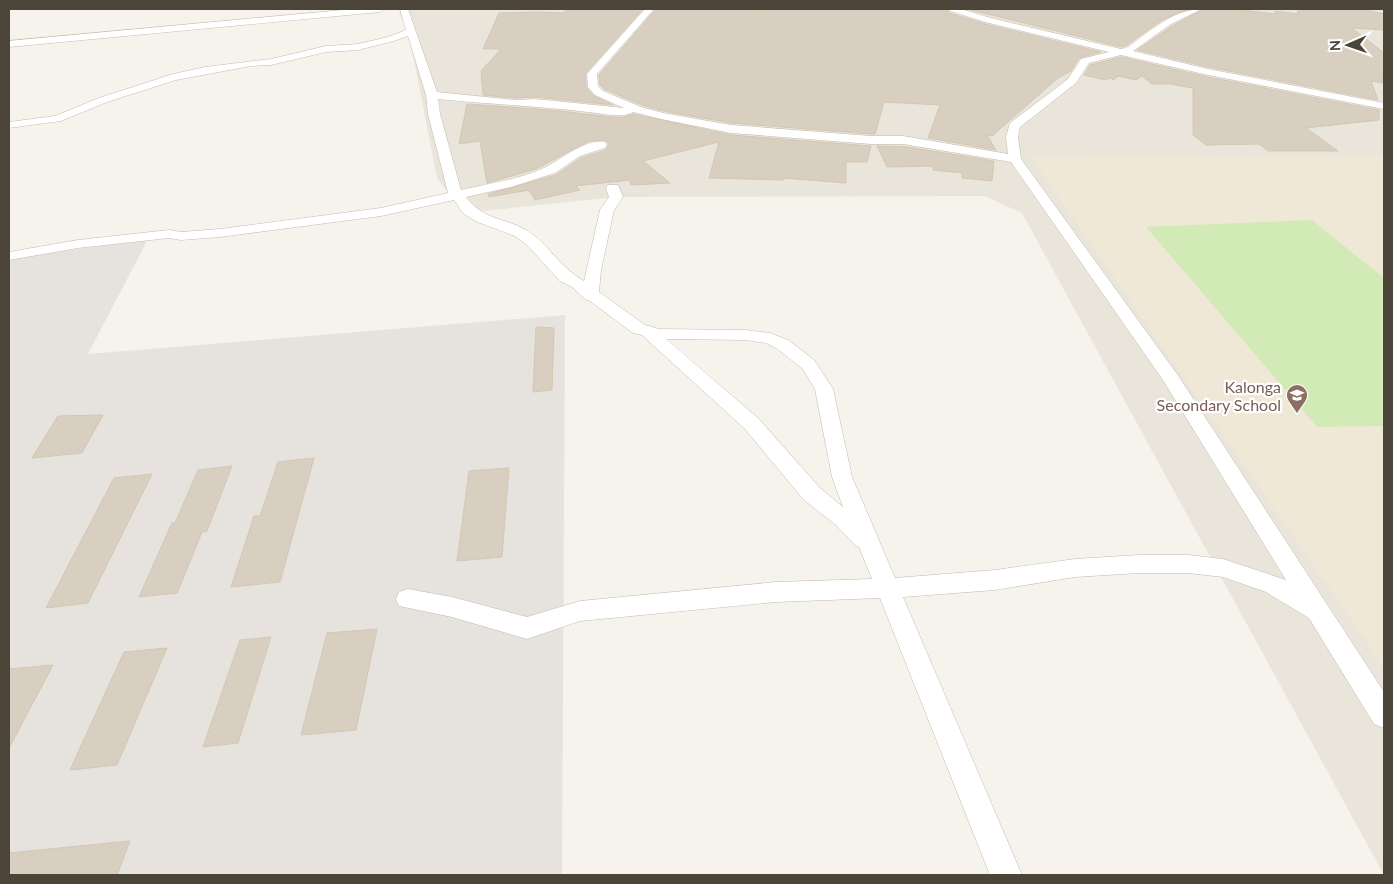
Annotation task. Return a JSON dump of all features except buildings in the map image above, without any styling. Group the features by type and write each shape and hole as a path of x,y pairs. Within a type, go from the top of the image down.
{"street":[{"path":"9,44 380,9"},
{"path":"404,9 432,95 434,114 454,191 468,210 473,214 520,233 532,242 566,278 578,284 591,296 639,329 649,333 745,335 770,338 782,344 808,364 824,388 842,477 1006,875"},
{"path":"650,9 592,74 593,87 599,93 661,116 731,129 871,140 903,140 1015,159"},
{"path":"953,9 988,20 1119,52 1208,72 1384,106"},
{"path":"1198,9 1168,22 1131,49 1085,61 1072,81 1014,126 1012,137 1015,159 1171,378 1384,715"},
{"path":"9,125 57,119 114,96 173,77 205,70 271,62 326,49 358,46 391,39 411,31"},
{"path":"432,95 516,103 535,102 611,111 638,109"},
{"path":"9,256 87,243 169,234 181,236 220,233 364,215 506,184 550,170 576,153 601,145"},
{"path":"591,296 593,270 607,210 616,197 613,188"},
{"path":"649,333 752,424 812,494 844,519 871,548"},
{"path":"408,599 452,607 527,628 580,611 652,606 776,592 888,588 996,580 1076,568 1188,564 1223,568 1266,582 1317,611"}],"shaded area":[{"path":"404,9 1384,9 1384,875 1022,213 984,196 616,197 464,213 437,178"},
{"name":"Kalonga Secondary School","path":"1384,155 1384,667 1031,157"},
{"path":"148,239 88,354 565,315 562,875 9,875 9,259"}],"green space":[{"path":"1312,220 1384,278 1384,426 1317,427 1146,227"}],"place":[{"name":"Kalonga Secondary School","path":"1297,414"}]}
